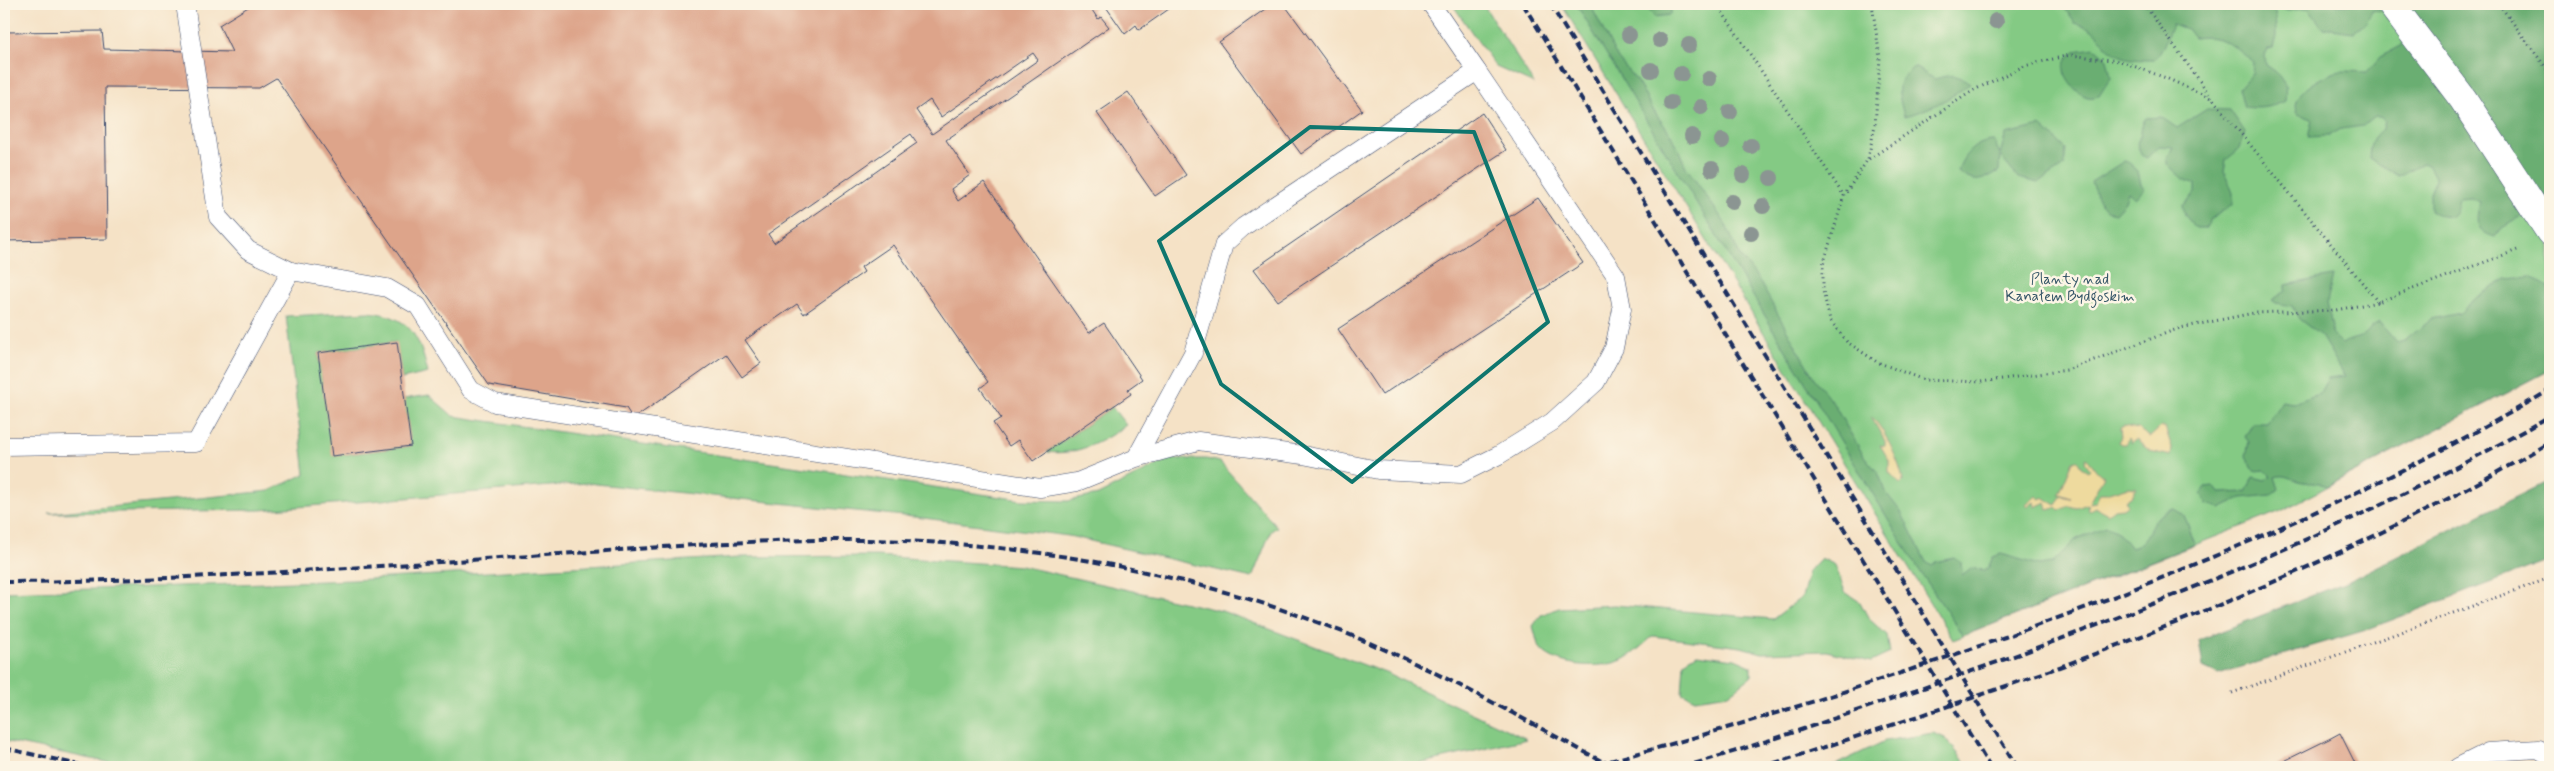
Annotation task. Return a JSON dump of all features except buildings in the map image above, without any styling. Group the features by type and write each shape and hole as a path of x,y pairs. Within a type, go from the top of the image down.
{"street":[{"path":"2391,4 2463,99 2550,232"}],"lane":[{"path":"185,4 218,218 248,250 291,271 387,288 418,306 471,390 495,403 1040,488 1077,482 1136,458 1198,441 1303,455 1378,470 1461,474 1498,455 1552,422 1596,382 1614,348 1622,309 1616,276 1431,4"},
{"path":"1136,458 1193,353 1224,244 1243,227 1477,71"},
{"path":"4,446 196,442 291,271"},
{"path":"2458,767 2488,752 2538,749 2550,756"}],"path":[{"path":"1717,4 1844,196"},
{"path":"1872,4 1880,58 1874,125 1868,159 1844,196 1823,266 1823,291 1830,320 1847,342 1877,362 1924,380 1981,382 2066,370 2180,328 2254,313 2336,310 2378,302 2511,251 2527,248"},
{"path":"2144,4 2213,99 2378,302"},
{"path":"2499,4 2550,73"},
{"path":"1868,159 1974,90 2024,66 2070,55 2120,61 2166,78 2213,99"},
{"path":"2232,693 2550,578"}],"highlighted area":[{"path":"1310,127 1474,132 1548,322 1352,482 1221,384 1159,241"}],"green space":[{"path":"1452,4 1483,4 1534,84 1496,67"},
{"name":"Planty nad Kanałem Bydgoskim","path":"1561,4 2550,4 2550,370 2281,511 1953,640"},
{"path":"1576,4 1590,4 1618,59 1636,80 1655,113 1673,137 1686,167 1725,223 1740,256 1758,279 1814,378 1831,400 1864,456 1878,473 1887,494 1901,512 1926,562 1932,566 1935,562 1954,558 1961,562 1962,575 1971,568 1984,570 1988,568 1993,557 2001,554 2039,565 2052,563 2075,540 2106,526 2119,533 2131,548 2144,539 2159,516 2174,509 2184,515 2195,543 1963,636 1916,565"},
{"path":"1651,4 1673,4 1670,15 1654,17 1647,7"},
{"path":"2065,4 2550,4 2550,223 2529,212 2502,228 2495,237 2488,235 2480,228 2477,215 2480,202 2471,198 2459,199 2456,212 2452,217 2441,216 2430,211 2430,193 2436,179 2428,165 2423,163 2398,176 2369,158 2372,141 2383,129 2385,121 2380,117 2374,117 2363,126 2341,129 2329,136 2308,137 2312,119 2298,114 2296,106 2297,99 2307,87 2336,72 2367,72 2380,57 2401,46 2406,40 2382,11 2372,10 2366,23 2354,32 2323,28 2308,8 2288,11 2275,6 2276,36 2273,48 2268,49 2265,55 2266,65 2283,80 2285,101 2270,107 2255,108 2244,107 2239,88 2252,73 2253,62 2226,42 2220,39 2204,37 2194,38 2187,29 2172,24 2163,48 2154,60 2126,58 2116,54 2107,47 2089,28 2075,23 2065,9"},
{"path":"2095,48 2107,59 2111,77 2099,96 2089,97 2084,96 2072,86 2064,72 2064,68 2074,51"},
{"path":"1914,67 1935,79 1954,76 1970,83 1956,94 1939,103 1904,116 1899,94 1900,83"},
{"path":"2207,109 2230,110 2245,132 2238,150 2226,160 2224,171 2233,193 2233,204 2211,219 2205,229 2196,229 2185,215 2183,206 2195,193 2195,184 2183,179 2167,164 2167,158 2173,147 2159,146 2147,158 2141,155 2137,143 2146,118 2161,117 2177,128"},
{"path":"2041,126 2066,149 2064,166 2038,183 2018,178 2000,156 1999,171 1983,179 1969,179 1958,172 1966,155 1981,143 1994,141 2000,154 2006,134"},
{"path":"2126,160 2138,171 2141,184 2145,189 2135,198 2128,192 2125,202 2115,213 2102,205 2091,182"},
{"path":"2333,276 2327,302 2332,327 2331,333 2342,344 2364,335 2380,322 2397,342 2407,339 2432,319 2460,313 2476,298 2506,279 2532,277 2548,287 2550,294 2550,370 2328,486 2279,476 2275,477 2279,489 2272,495 2241,498 2220,508 2207,504 2201,494 2206,487 2214,486 2219,493 2246,492 2253,477 2265,480 2271,476 2265,470 2254,471 2246,456 2249,442 2245,437 2253,423 2267,423 2282,401 2293,403 2319,394 2328,378 2345,376 2321,336 2299,319 2292,306 2276,303 2272,300 2286,291 2286,285"},
{"path":"368,312 394,318 404,323 411,330 421,348 428,373 402,379 396,342 318,353 333,456 411,446 404,399 429,395 453,416 1022,500 1068,501 1098,495 1169,459 1206,459 1220,462 1277,527 1271,531 1252,578 1069,536 923,518 587,483 261,510 49,513 269,491 305,474 286,316"},
{"path":"1112,407 1126,425 1099,442 1079,450 1058,453 1047,452"},
{"path":"2550,480 2550,560 2363,631 2218,674 2203,667 2199,640 2344,583"},
{"path":"877,556 1021,566 1222,611 1388,674 1527,739 1406,767 131,767 4,741 4,592 353,580 739,557"},
{"path":"1821,558 1835,565 1845,592 1860,602 1869,619 1887,635 1890,653 1871,662 1827,651 1762,653 1741,647 1653,636 1622,660 1602,665 1589,665 1564,662 1553,658 1544,652 1537,643 1533,626 1541,615 1559,608 1615,605 1773,619 1802,597 1809,571"},
{"path":"1697,654 1735,659 1751,666 1751,677 1729,694 1695,699 1682,693 1684,662"},
{"path":"1933,733 1945,738 1969,767 1831,767 1885,741"}],"sand":[{"path":"1871,417 1881,428 1896,457 1902,475 1903,482 1900,484 1889,472 1889,460 1880,445 1885,446 1885,441"},
{"path":"2124,426 2138,429 2150,437 2161,427 2165,427 2172,448 2171,456 2150,451 2136,440 2131,443 2129,438 2125,444 2121,444 2118,442 2121,437 2120,428"},
{"path":"2086,458 2104,476 2089,503 2096,502 2100,493 2109,493 2128,487 2137,488 2131,497 2125,500 2128,504 2123,508 2114,509 2108,514 2095,507 2088,511 2087,504 2077,508 2069,506 2059,511 2056,508 2048,510 2046,502 2035,507 2034,502 2028,507 2026,505 2036,496 2040,499 2043,497 2056,505 2061,496 2071,498 2059,494 2073,461 2077,460 2081,467 2088,471 2090,469 2085,462"}],"railway":[{"path":"1523,4 1990,767"},
{"path":"1550,4 2017,767"},
{"path":"1587,767 1745,723 1901,673 2005,637 2145,584 2215,556 2352,495 2419,462 2550,390"},
{"path":"1683,767 1776,738 1929,686 2168,598 2323,532 2476,457 2550,416"},
{"path":"1762,767 1965,700 2066,665 2166,627 2362,542 2457,494 2550,442"},
{"path":"4,582 219,576 748,542 816,540 933,542 1016,550 1098,562 1179,580 1235,595 1318,623 1373,644 1426,669 1613,767"},
{"path":"4,748 89,767"}]}
